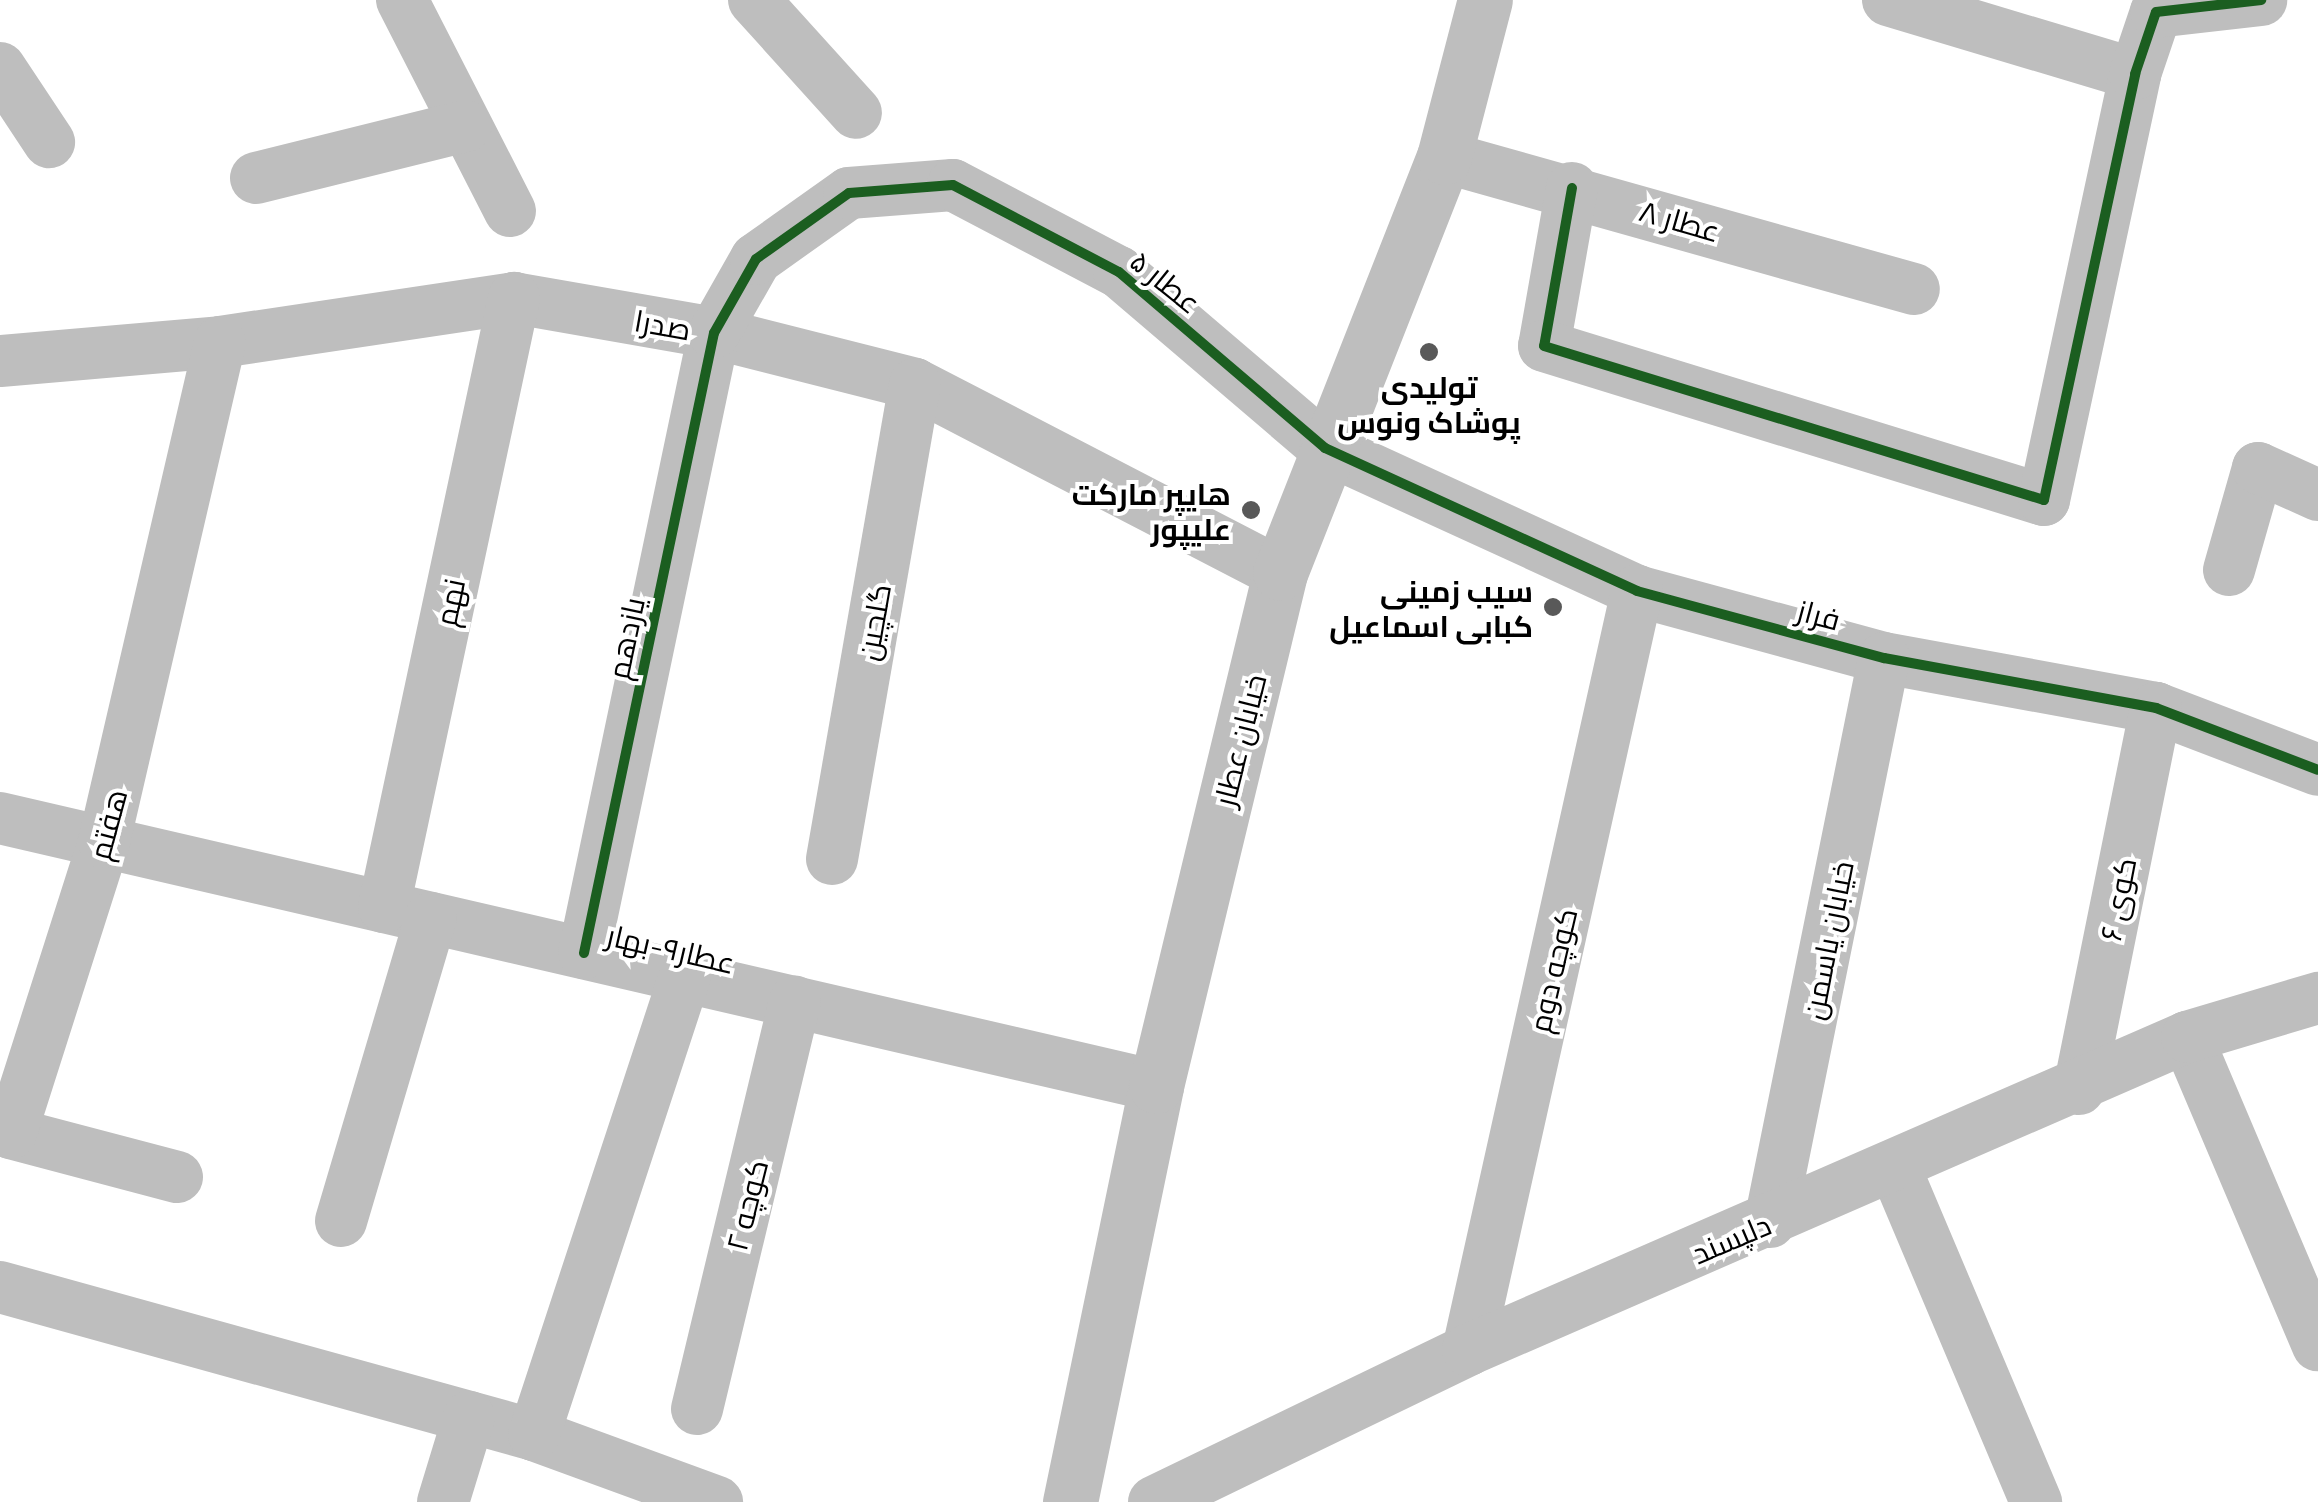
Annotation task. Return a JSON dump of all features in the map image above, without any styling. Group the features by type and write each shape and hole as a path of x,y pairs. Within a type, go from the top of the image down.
{"main road":[{"name":"خیابان عطار","path":"1070,1502 1156,1086 1280,572 1325,448 1444,157 1485,0"}],"street":[{"path":"402,0 510,212"},
{"path":"754,0 856,113"},
{"path":"1888,0 2136,74"},
{"path":"1572,188 1544,346 2044,500 2136,74 2156,12 2262,0"},
{"path":"0,68 49,142"},
{"path":"256,178 466,126"},
{"name":"عطار ۸","path":"1444,157 1572,188 1914,289"},
{"name":"عطار ۵","path":"953,186 1119,272 1325,448"},
{"name":"یازدهم","path":"584,953 714,333 756,259 849,193 953,186"},
{"name":"صدرا","path":"2,373 514,298 714,333 915,384 1280,572"},
{"name":"نهم","path":"342,1220 408,912 514,298"},
{"name":"هفتم","path":"177,1176 12,1133 104,842 220,342"},
{"name":"گلچین","path":"832,860 915,384"},
{"name":"فراز","path":"1325,448 1637,590 1884,658 2156,708 2318,770"},
{"path":"2229,570 2258,468 2318,495"},
{"name":"کوچه دوم","path":"1468,1350 1637,590"},
{"name":"خیابان یاسمن","path":"1770,1222 1884,658"},
{"name":"کوی ۶","path":"2079,1089 2156,708"},
{"name":"عطار۹-بهار","path":"0,818 1156,1086"},
{"path":"534,1435 686,977"},
{"name":"دلپسند","path":"1173,1499 1468,1350 2079,1089 2187,1036 2318,998"},
{"name":"کوچه ۲","path":"697,1408 795,1002"},
{"path":"2187,1036 2315,1329"},
{"path":"1895,1168 2036,1502"},
{"path":"0,1288 534,1435 717,1502"},
{"path":"444,1502 468,1416"}],"cycle path":[{"path":"1572,188 1544,346 2044,500 2135,74 2156,12 2261,0"},
{"path":"584,953 714,333 756,259 849,193 953,185 1119,272 1325,448 1637,591 1884,658 2156,708 2318,770"}],"place":[{"name":"تولیدی پوشاک ونوس","path":"1429,352"},
{"name":"هایپر مارکت علیپور","path":"1251,510"},
{"name":"سیب زمینی کبابی اسماعیل","path":"1553,607"}]}
